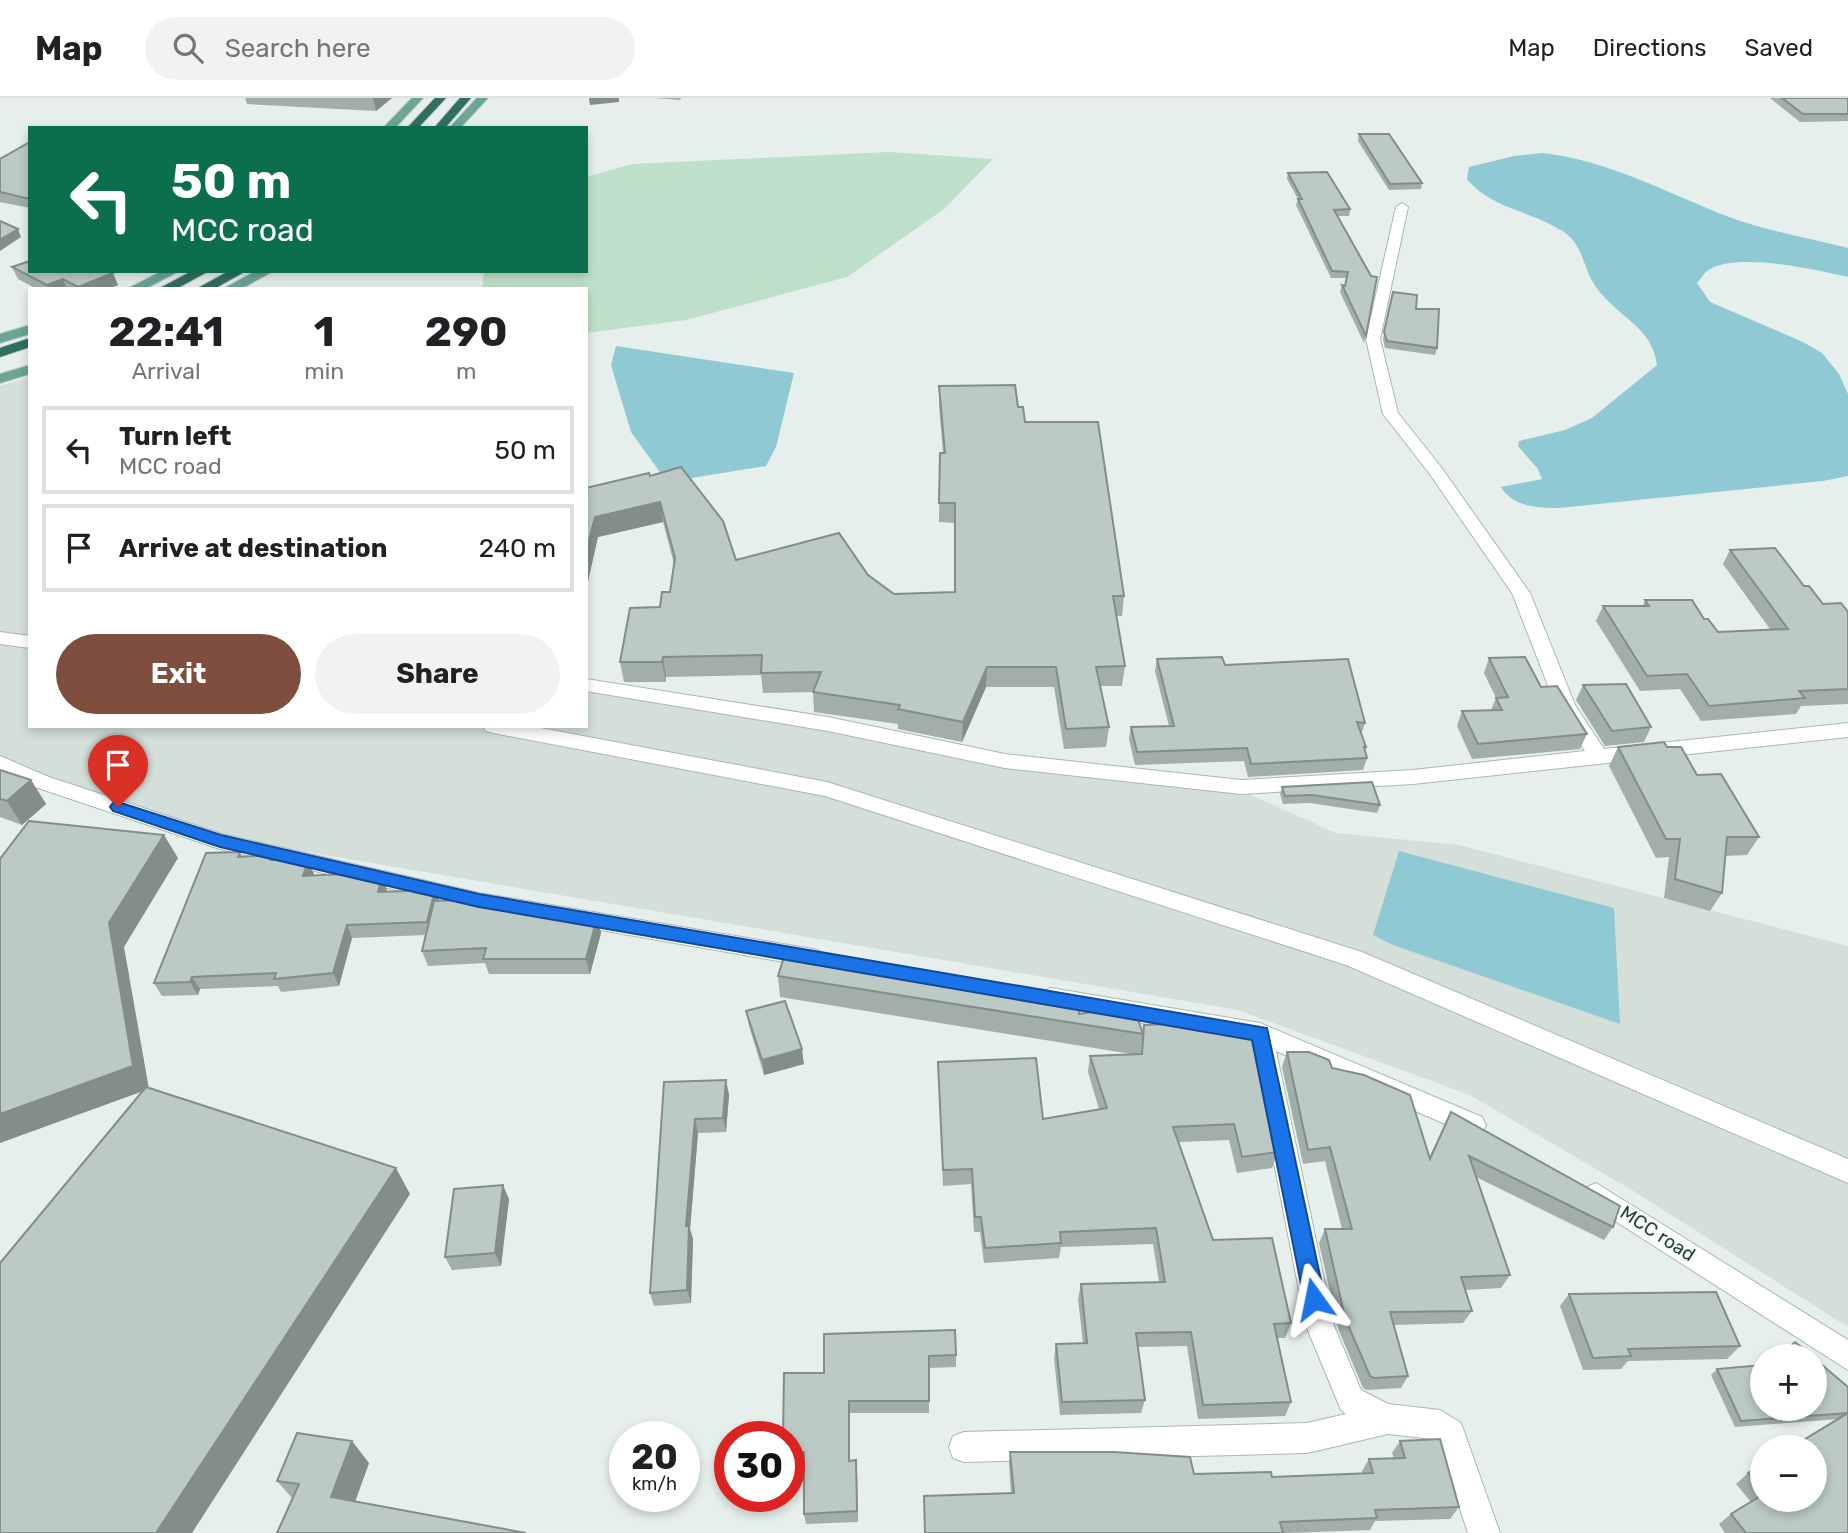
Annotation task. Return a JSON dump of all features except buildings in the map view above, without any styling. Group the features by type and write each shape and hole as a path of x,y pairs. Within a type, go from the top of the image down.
{"highway":[{"path":"414,126 442,98"},
{"path":"441,126 466,98"},
{"path":"169,287 199,273"},
{"path":"207,287 236,273"},
{"path":"0,353 28,343"},
{"path":"0,366 28,357"}],"main road":[{"path":"390,126 418,98"},
{"path":"456,126 482,98"},
{"path":"138,287 169,273"},
{"path":"234,287 263,273"},
{"path":"0,339 28,330"},
{"path":"0,379 28,370"}],"street":[{"path":"1402,207 1373,339 1391,414 1435,470 1521,593 1566,706 1599,757"},
{"path":"0,638 28,642"},
{"path":"588,685 828,724 1004,761 1241,787 1412,777 1848,730"},
{"path":"504,728 827,789 1354,958 1848,1171"},
{"path":"0,763 42,782 220,841 479,901 830,961"},
{"path":"1032,995 1260,1033 1466,1121 1490,1135"},
{"path":"1260,1033 1320,1326 1351,1400 1370,1413 1388,1419 1440,1425 1450,1434 1484,1533"},
{"name":"MCC road","path":"1575,1183 1623,1210 1848,1356"},
{"path":"964,1447 1307,1438 1388,1419"}],"shaded area":[{"path":"28,378 28,728 588,728 588,688 1242,791 1336,833 1459,845 1848,946 1848,1327 1630,1189 1470,1095 1238,1010 224,838 47,777 0,756 0,386"}],"green space":[{"path":"889,152 993,159 944,209 847,277 686,320 588,333 588,287 482,287 484,273 588,273 588,176 632,164"}],"water":[{"path":"1543,153 1615,170 1743,222 1848,248 1848,277 1755,262 1720,265 1707,271 1697,283 1710,302 1803,342 1822,353 1839,374 1848,394 1848,476 1823,481 1559,508 1527,505 1506,494 1501,487 1542,479 1538,469 1518,446 1519,441 1565,430 1592,418 1657,365 1649,341 1596,287 1571,238 1552,225 1488,197 1467,179 1469,167 1514,156"},
{"path":"616,346 794,373 776,447 766,466 667,482 631,432 611,365"},
{"path":"1399,851 1614,908 1620,1024 1393,945 1373,935"}],"route":[{"path":"118,807 220,841 479,901 1260,1033 1314,1299"}]}
